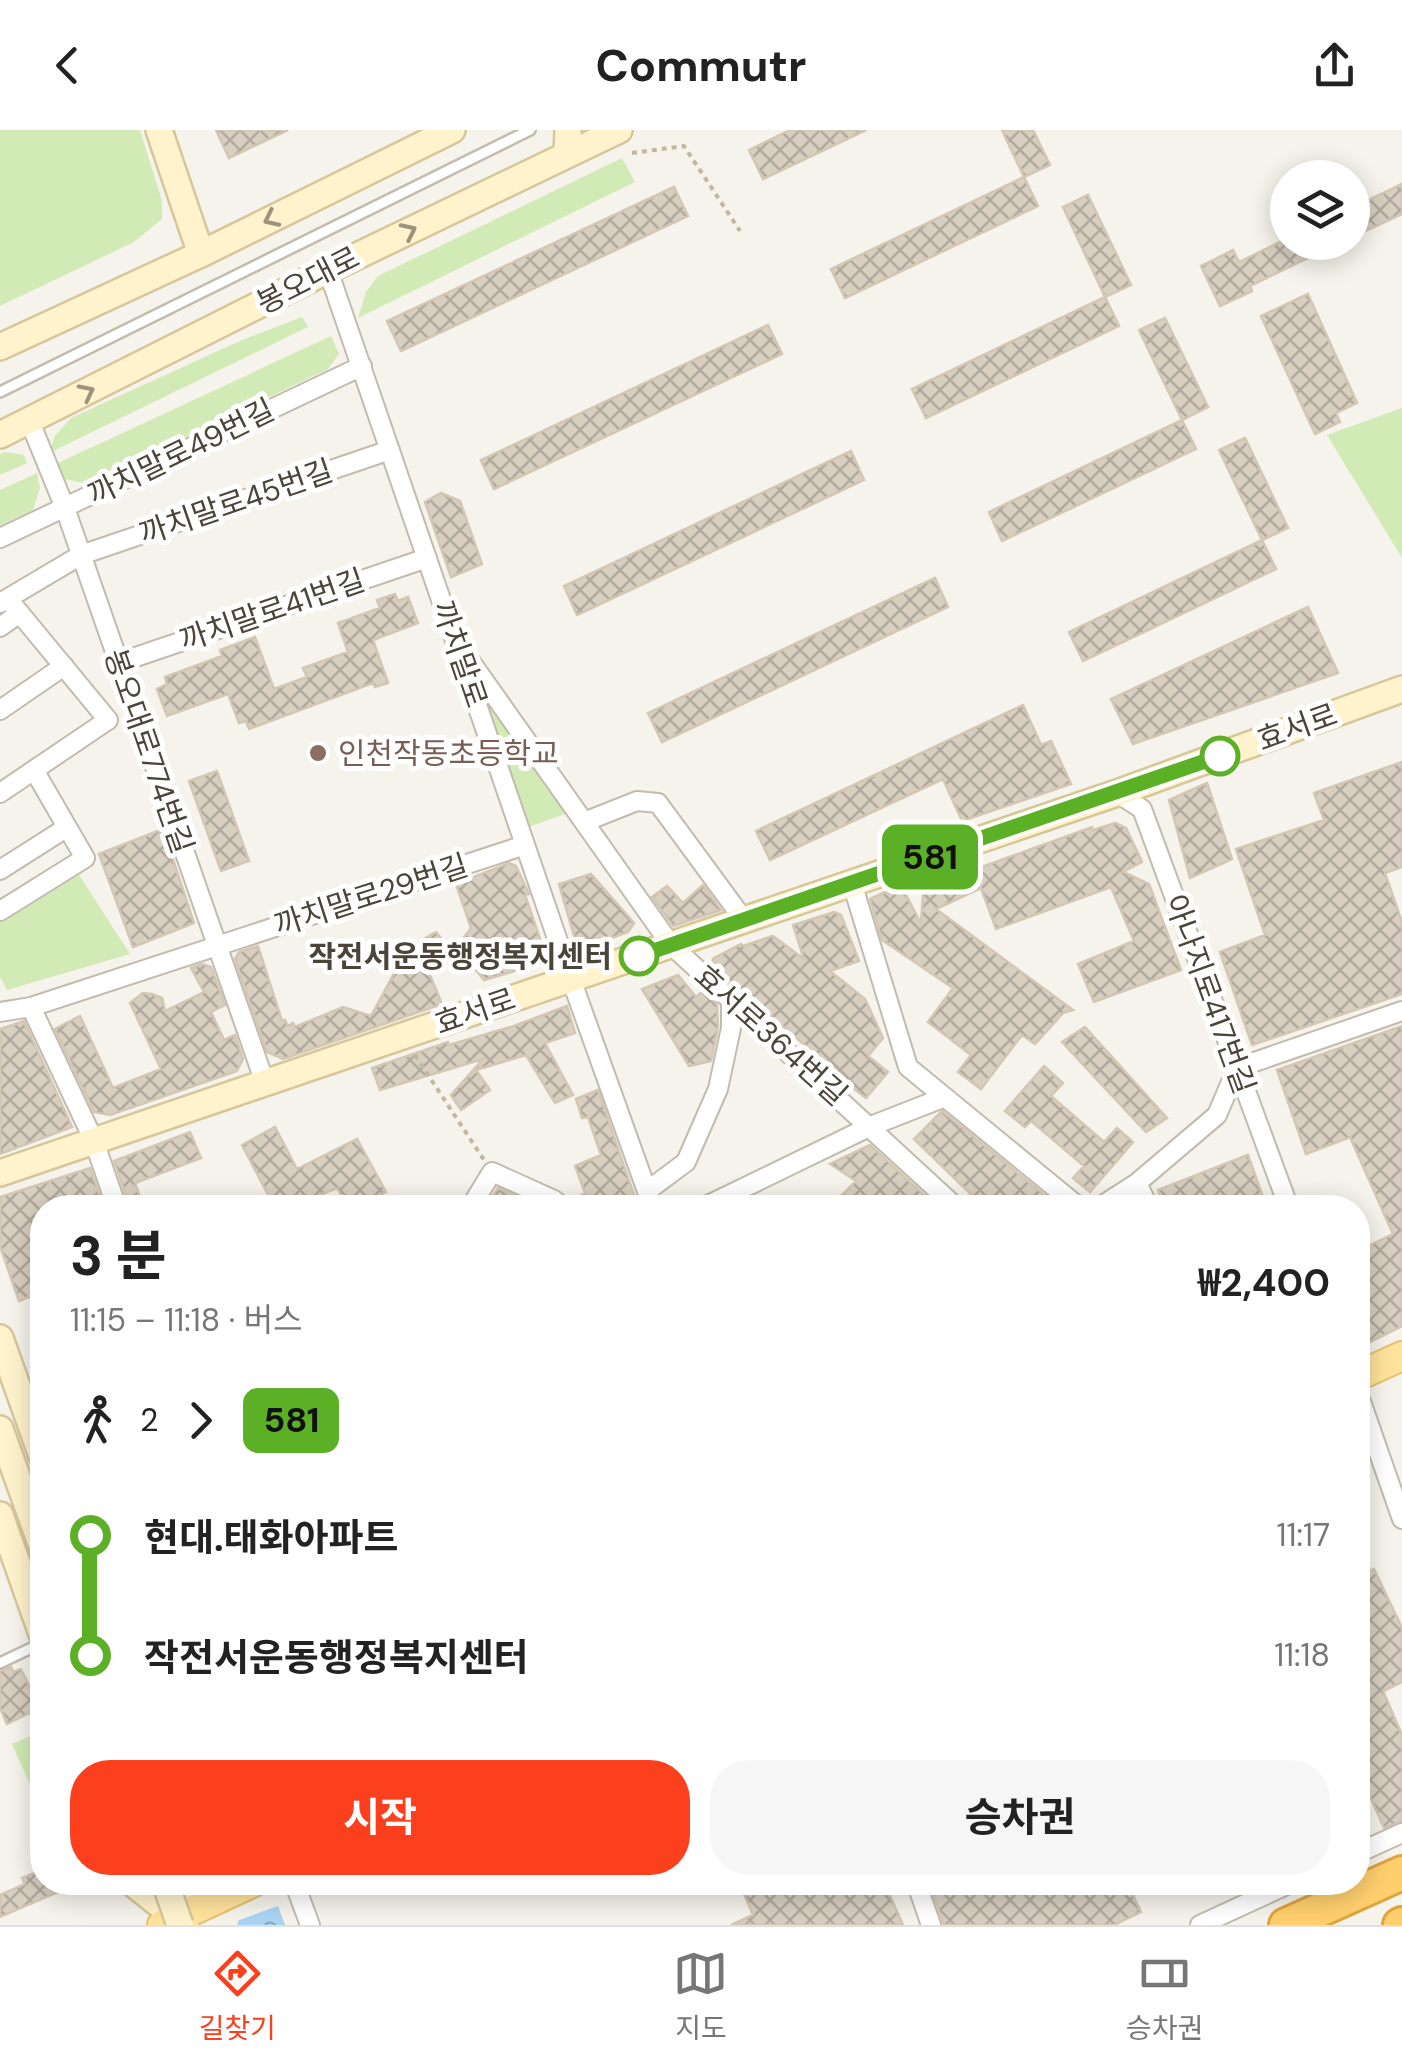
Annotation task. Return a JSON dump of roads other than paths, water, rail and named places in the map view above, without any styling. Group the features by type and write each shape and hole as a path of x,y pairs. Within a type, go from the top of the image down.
{"highway":[{"path":"1370,1887 1402,1872"},
{"path":"1286,1925 1352,1895"}],"main road":[{"path":"159,130 201,254"},
{"path":"0,347 201,254 452,130"},
{"name":"봉오대로","path":"0,435 328,270 567,142 619,130"},
{"name":"효서로","path":"0,1173 1117,793 1402,689"},
{"path":"0,1338 30,1422"},
{"path":"1370,1371 1402,1356"},
{"path":"0,1429 30,1513"},
{"path":"1,1522 30,1601"},
{"path":"145,1895 177,1924"},
{"path":"168,1895 177,1924"},
{"path":"177,1924 182,1895"},
{"path":"177,1924 230,1895"}],"street":[{"name":"까치말로","path":"328,270 570,979 649,1195"},
{"name":"까치말로49번길","path":"0,538 362,366"},
{"name":"봉오대로774번길","path":"30,422 65,508 265,1083"},
{"name":"까치말로45번길","path":"0,626 9,605 81,555 390,450"},
{"name":"까치말로41번길","path":"118,663 427,558"},
{"path":"0,793 108,720 9,605"},
{"name":"효서로364번길","path":"455,640 671,944 944,1195"},
{"path":"0,710 64,666"},
{"path":"0,911 84,858 34,770"},
{"name":"아나지로417번길","path":"1117,793 1142,809 1284,1195"},
{"path":"584,822 636,801 658,803 744,920"},
{"path":"0,870 66,828"},
{"name":"까치말로29번길","path":"0,1012 31,1007 525,844"},
{"path":"852,883 908,1067 1064,1195"},
{"path":"654,1195 686,1162 718,1090 731,1028 731,998"},
{"path":"31,1007 94,1141 113,1195"},
{"path":"1118,1195 1217,1115 1238,1068 1402,1012"},
{"path":"729,1195 871,1126 945,1097"},
{"path":"478,1195 492,1172 543,1195"},
{"path":"1137,1183 1142,1195"},
{"path":"1370,1428 1402,1520"},
{"path":"1370,1848 1402,1833"},
{"path":"299,1895 310,1925"},
{"path":"921,1895 931,1925"},
{"path":"1200,1925 1265,1895"}],"lane":[{"path":"0,392 530,130"},
{"path":"0,1662 30,1648"}],"water":[{"path":"278,1906 285,1925 237,1925 239,1920"}],"place":[{"name":"인천작동초등학교","path":"318,753"},
{"name":"작전서운동행정복지센터","path":"639,956"}]}
